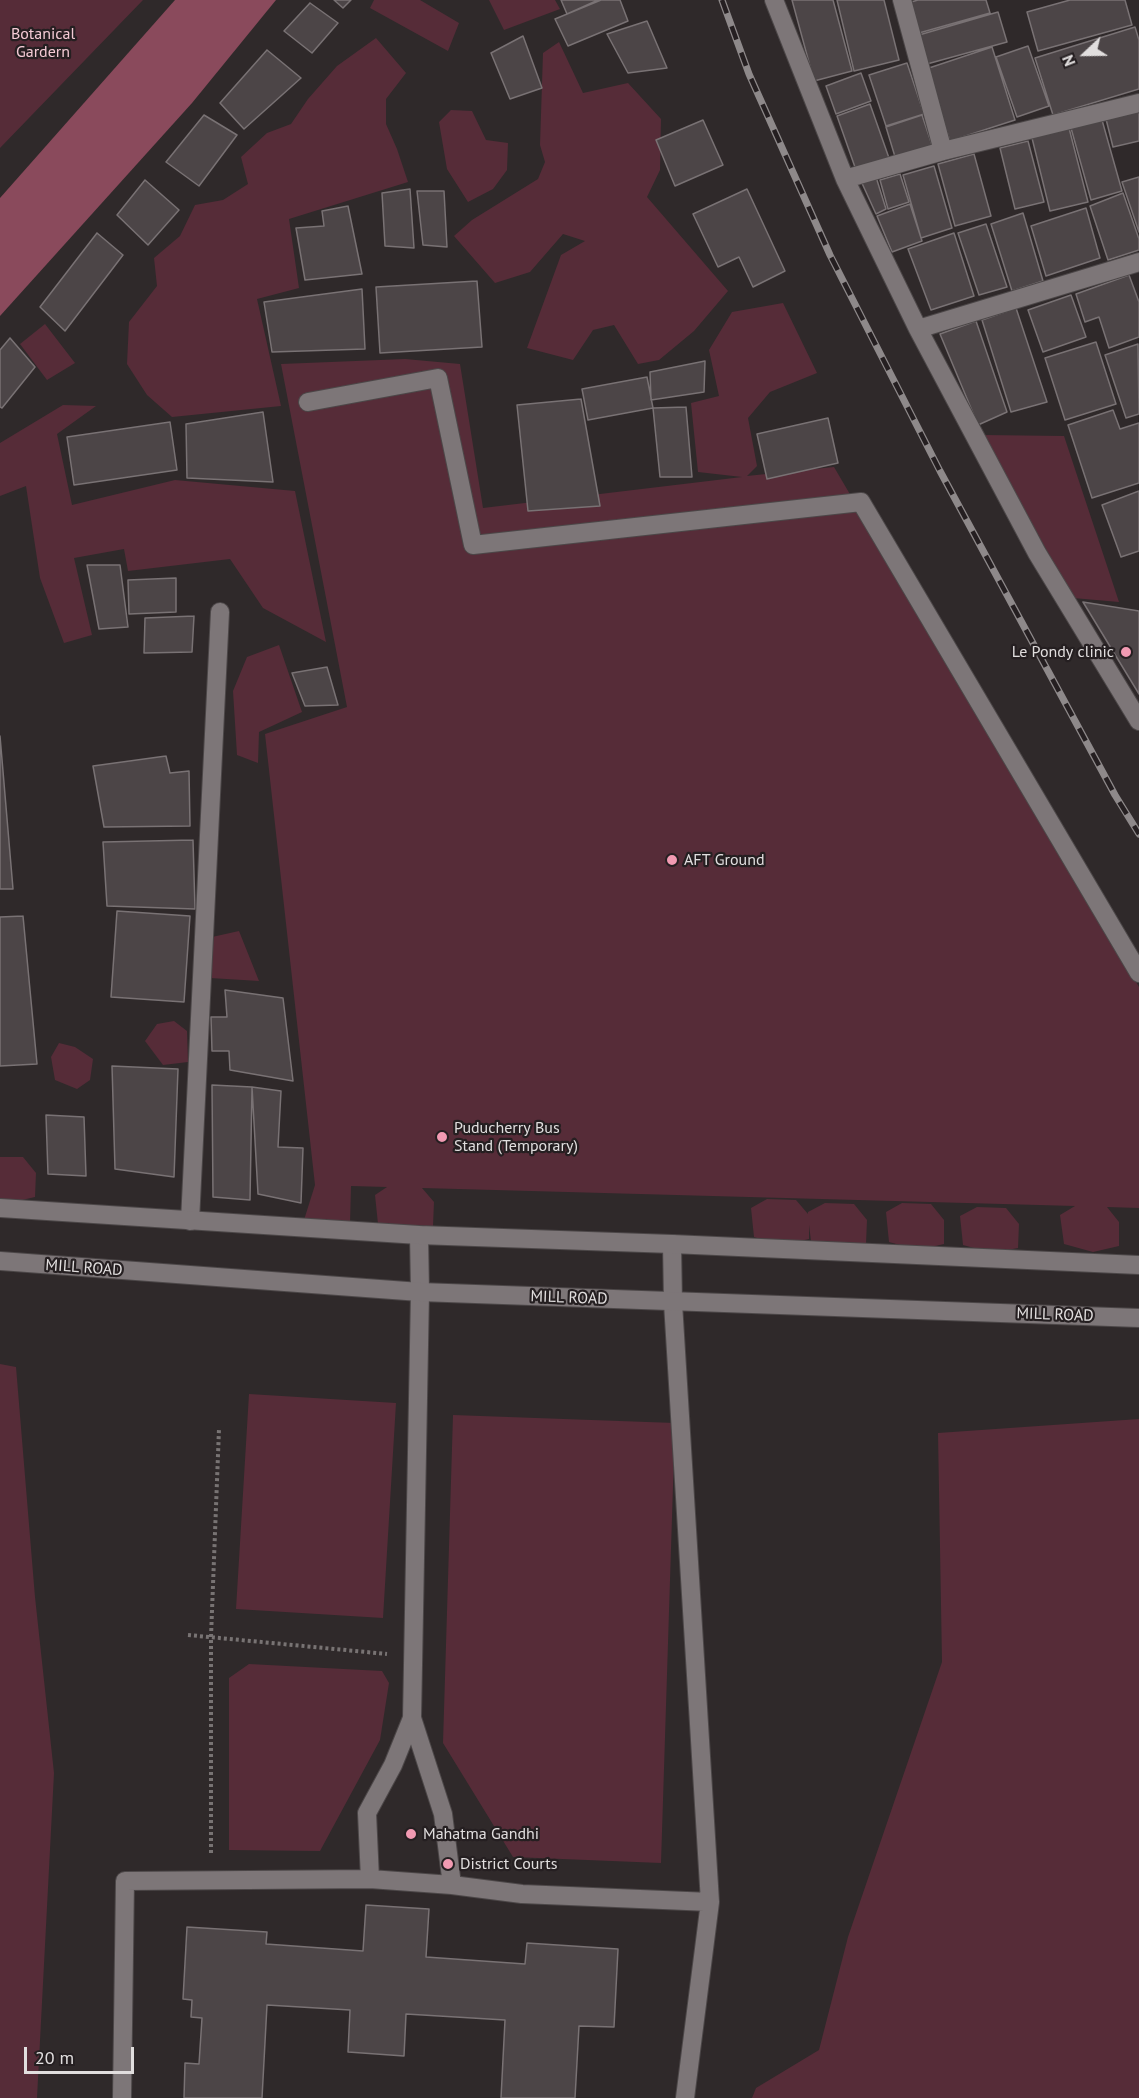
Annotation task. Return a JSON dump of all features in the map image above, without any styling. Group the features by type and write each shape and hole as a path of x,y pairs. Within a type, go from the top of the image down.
{"street":[{"path":"774,0 845,179 918,329 1037,553 1139,721"},
{"path":"902,0 943,151"},
{"path":"845,179 943,151 1139,103"},
{"path":"918,329 1139,262"},
{"path":"308,402 438,378 473,545 861,502 1139,973"},
{"path":"190,1221 220,612"},
{"path":"0,1208 419,1235 1139,1265"},
{"path":"419,1235 420,1292 412,1718 443,1814 452,1885"},
{"path":"672,1244 673,1303 710,1902 685,2098"},
{"name":"MILL ROAD","path":"0,1261 420,1292 673,1303 1139,1318"},
{"path":"370,1879 367,1814 393,1765 412,1718"},
{"path":"122,2098 125,1881 370,1879 452,1885 522,1894 710,1902"}],"path":[{"path":"211,1880 211,1637 219,1429"},
{"path":"188,1635 414,1656"}],"green space":[{"name":"Botanical Gardern","path":"0,0 143,0 0,148"},
{"path":"374,0 420,0 459,23 448,51 370,8"},
{"path":"489,0 555,0 560,9 504,30"},
{"path":"376,38 406,73 386,99 386,124 408,182 289,219 299,288 257,299 281,406 172,417 147,395 127,364 129,322 157,286 154,258 180,236 195,205 223,200 248,184 241,157 267,133 291,124 308,99 337,66"},
{"path":"559,42 583,93 628,83 661,119 660,170 647,197 728,291 694,331 659,360 638,364 614,325 593,330 573,360 527,348 561,255 585,241 563,234 530,272 495,283 454,236 472,220 538,179 545,162 540,145 543,53"},
{"path":"451,110 472,111 486,140 508,143 507,170 493,189 468,202 447,169 439,122"},
{"name":"AFT Ground","path":"783,303 817,373 770,392 748,418 757,466 747,476 834,467 1139,987 1139,1208 1107,1207 1119,1222 1119,1246 1093,1252 1064,1244 1060,1215 1075,1206 422,1188 434,1202 433,1226 406,1232 378,1224 375,1195 387,1187 351,1186 350,1224 304,1220 315,1185 265,734 347,707 281,364 405,359 460,364 483,508 742,477 698,472 691,403 719,396 709,350 732,312"},
{"path":"45,324 75,363 47,380 20,344"},
{"path":"63,405 96,406 57,434 72,505 175,480 295,491 326,642 263,608 230,559 128,571 124,549 74,558 92,635 64,643 40,578 26,486 0,496 0,443"},
{"path":"983,435 1064,436 1119,602 1073,598"},
{"path":"279,645 302,712 259,732 258,763 237,755 233,691 247,657"},
{"path":"239,931 259,981 210,978 212,937"},
{"path":"174,1021 187,1031 188,1062 163,1065 145,1041 157,1024"},
{"path":"59,1043 75,1047 93,1059 90,1080 77,1089 55,1080 51,1057"},
{"path":"0,1157 23,1157 36,1173 35,1197 9,1203 0,1200"},
{"path":"767,1199 796,1200 808,1214 825,1203 854,1204 867,1220 866,1244 840,1250 811,1241 809,1225 809,1239 782,1246 754,1237 751,1208"},
{"path":"902,1203 931,1204 944,1220 944,1244 918,1250 889,1242 886,1212"},
{"path":"977,1207 1006,1208 1019,1224 1018,1248 992,1253 963,1245 960,1216"},
{"path":"0,1364 16,1367 35,1597 54,1773 37,2098 0,2098"},
{"path":"249,1394 396,1403 383,1618 236,1609"},
{"path":"453,1415 675,1423 661,1863 513,1857 443,1743"},
{"path":"1139,1419 1139,2098 752,2098 756,2088 819,2050 848,1937 942,1662 938,1433"},
{"path":"249,1664 382,1671 389,1683 380,1740 320,1851 229,1850 229,1678"}],"shaded area":[{"path":"175,0 276,0 192,103 0,316 0,198"}],"building":[{"path":"334,0 351,0 343,8"},
{"path":"561,0 598,0 567,14"},
{"path":"601,0 620,0 628,21 568,46 555,19"},
{"path":"792,0 833,0 852,71 814,81"},
{"path":"837,0 884,0 899,60 854,71"},
{"path":"918,0 986,0 990,13 919,33 911,2"},
{"path":"1070,0 1125,0 1132,25 1038,51 1027,12"},
{"path":"310,3 338,23 312,53 284,31"},
{"path":"998,12 1007,42 927,64 919,35"},
{"path":"647,21 667,68 628,73 607,34"},
{"path":"1135,27 1139,40 1139,89 1053,115 1035,58"},
{"path":"523,36 542,88 510,99 491,53"},
{"path":"1028,46 1049,106 1017,117 996,57"},
{"path":"992,47 1015,120 950,141 926,69"},
{"path":"267,50 301,78 244,129 220,103"},
{"path":"907,63 924,114 886,126 869,75"},
{"path":"861,73 871,101 836,114 826,86"},
{"path":"870,104 889,158 856,170 837,116"},
{"path":"1139,111 1139,141 1113,147 1106,119"},
{"path":"204,115 237,135 199,186 166,162"},
{"path":"922,115 933,148 896,160 886,127"},
{"path":"703,120 723,165 675,186 656,140"},
{"path":"1102,120 1122,191 1091,200 1071,128"},
{"path":"1069,128 1088,202 1050,211 1032,138"},
{"path":"1028,141 1044,202 1015,209 1000,148"},
{"path":"974,154 991,216 955,226 938,164"},
{"path":"934,166 952,228 921,238 903,175"},
{"path":"900,174 909,202 888,209 880,180"},
{"path":"876,177 886,209 876,214 861,181"},
{"path":"1139,177 1139,232 1122,182"},
{"path":"145,180 179,210 148,245 117,215"},
{"path":"410,189 414,248 385,246 382,193"},
{"path":"747,189 785,271 753,287 739,257 718,267 693,214"},
{"path":"417,191 444,191 447,247 423,245"},
{"path":"1123,193 1139,239 1139,250 1108,260 1090,206"},
{"path":"910,204 922,241 892,252 877,216"},
{"path":"348,206 362,274 305,280 296,228 324,226 322,211"},
{"path":"1086,208 1100,258 1046,276 1031,226"},
{"path":"1023,213 1043,281 1012,291 991,224"},
{"path":"986,224 1007,287 979,295 958,233"},
{"path":"97,233 123,255 65,331 40,307"},
{"path":"954,233 974,296 931,310 908,249"},
{"path":"1129,275 1139,302 1139,337 1109,348 1099,317 1085,322 1076,294"},
{"path":"477,281 482,347 380,353 376,287"},
{"path":"362,289 365,349 272,352 264,302"},
{"path":"1071,295 1086,337 1043,352 1028,310"},
{"path":"1016,308 1047,402 1011,412 982,320"},
{"path":"976,321 1007,412 978,425 940,334"},
{"path":"10,338 35,367 2,408 0,407 0,350"},
{"path":"1096,342 1116,404 1065,420 1045,358"},
{"path":"1138,344 1139,414 1126,418 1105,355"},
{"path":"705,361 704,392 651,400 650,372"},
{"path":"647,377 653,408 588,420 582,389"},
{"path":"581,399 600,506 528,511 517,405"},
{"path":"686,407 692,477 660,477 653,408"},
{"path":"1113,410 1120,429 1139,423 1139,483 1092,498 1068,425"},
{"path":"263,412 273,482 187,478 186,424"},
{"path":"828,418 838,463 767,479 757,434"},
{"path":"170,422 177,470 74,485 67,437"},
{"path":"1139,491 1139,551 1121,557 1102,505"},
{"path":"87,565 120,565 128,627 99,629"},
{"path":"176,578 176,612 129,614 128,580"},
{"name":"Le Pondy clinic","path":"1083,602 1139,611 1139,694"},
{"path":"194,616 192,652 144,653 145,618"},
{"path":"327,667 338,705 305,706 292,673"},
{"path":"0,736 13,889 0,889"},
{"path":"166,756 170,773 189,771 190,826 104,827 93,766"},
{"path":"193,840 195,909 107,906 103,842"},
{"path":"117,911 190,916 184,1002 111,997"},
{"path":"23,916 37,1064 0,1066 0,917"},
{"path":"225,990 283,998 293,1081 230,1070 229,1051 212,1051 211,1017 227,1017"},
{"path":"112,1066 178,1069 174,1177 115,1169"},
{"path":"212,1085 252,1087 250,1200 213,1197"},
{"path":"252,1087 281,1091 278,1147 303,1148 301,1203 258,1194"},
{"path":"46,1115 84,1117 86,1176 48,1174"},
{"path":"366,1905 429,1909 426,1957 525,1964 527,1943 618,1949 614,2027 579,2026 575,2098 501,2098 505,2020 406,2014 404,2056 348,2052 350,2010 267,2005 262,2098 184,2098 185,2063 199,2064 202,2018 191,2017 192,2000 183,1999 187,1927 267,1932 266,1944 363,1951"}],"railway":[{"path":"722,0 749,74 830,255 940,471 1115,795 1139,834"}],"place":[{"name":"Le Pondy clinic","path":"1126,652"},
{"name":"AFT Ground","path":"672,860"},
{"name":"Puducherry Bus Stand (Temporary)","path":"442,1137"},
{"name":"Mahatma Gandhi","path":"411,1834"},
{"name":"District Courts","path":"448,1864"}]}
